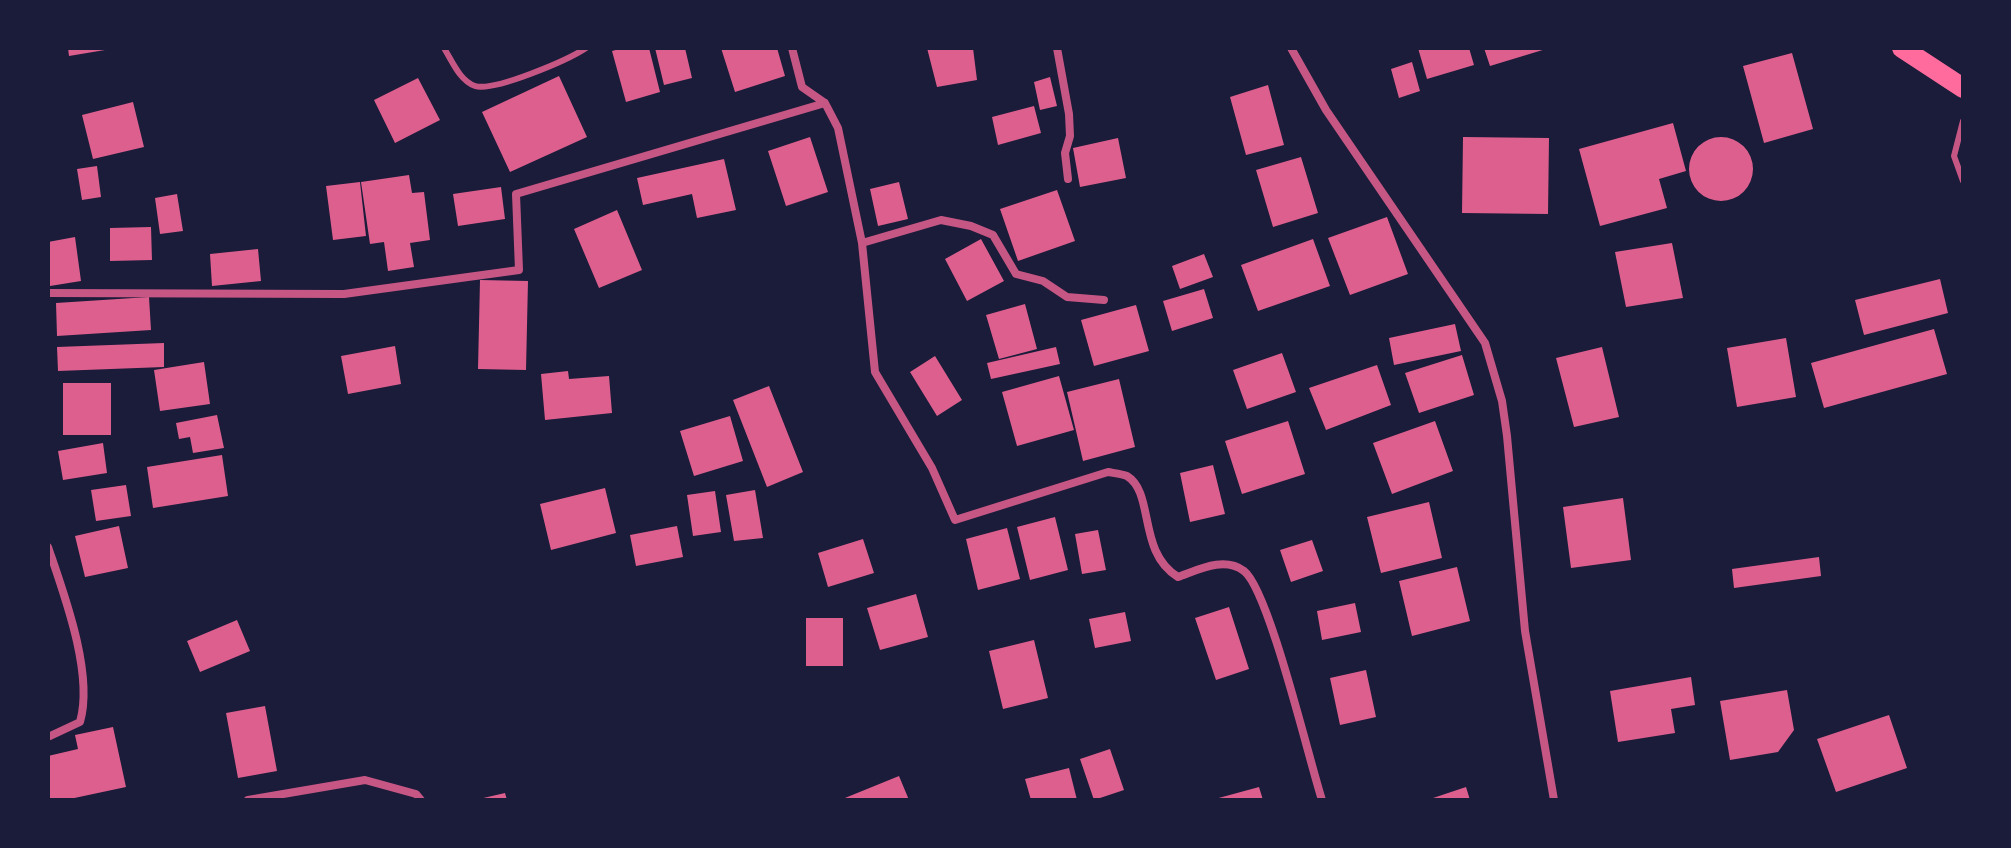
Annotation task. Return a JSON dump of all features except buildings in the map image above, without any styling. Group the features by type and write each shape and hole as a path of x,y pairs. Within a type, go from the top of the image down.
{"main road":[{"path":"1902,48 1963,88"}],"street":[{"path":"792,48 802,87 825,103 838,128 862,243 875,372 932,468 955,520 1108,472 1126,476 1138,488 1152,546 1164,568 1178,577 1218,563 1244,571 1263,601 1322,800"},
{"path":"1057,48 1069,114 1070,136 1065,153 1068,179"},
{"path":"1291,48 1326,110 1485,343 1502,401 1525,631 1554,800"},
{"path":"48,293 344,294 519,270 516,194 825,103"},
{"path":"862,243 941,220 971,226 993,235 1016,274 1043,281 1067,297 1104,300"},
{"path":"48,547 70,612 85,706 80,722 48,737"},
{"path":"248,800 365,780 416,794 421,800"}],"lane":[{"path":"444,48 462,78 475,86 491,87 537,71 586,48"},
{"path":"1963,121 1954,156 1963,181"}]}
